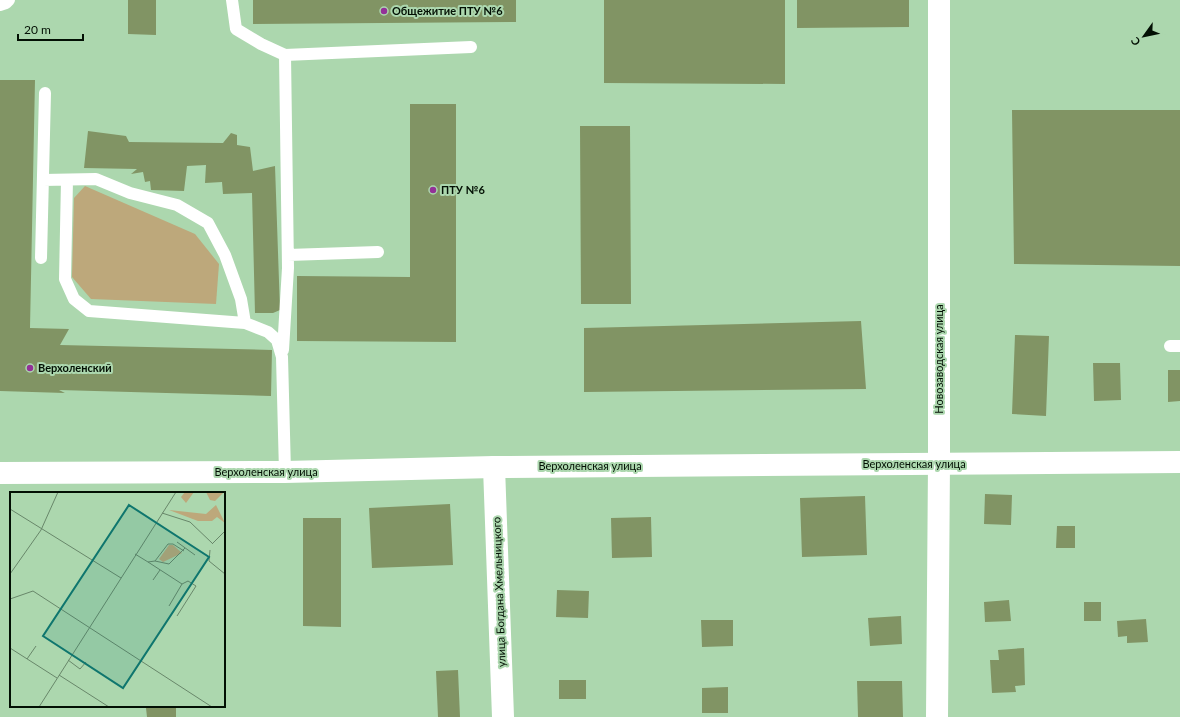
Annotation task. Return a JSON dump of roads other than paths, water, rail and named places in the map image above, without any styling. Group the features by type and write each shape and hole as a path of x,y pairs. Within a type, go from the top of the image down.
{"main road":[{"name":"Новозаводская улица","path":"937,717 939,464 939,0"},
{"name":"Верхоленская улица","path":"0,473 285,472 494,467 1180,462"},
{"name":"улица Богдана Хмельницкого","path":"494,467 503,717"}],"lane":[{"path":"0,5 9,0"},
{"path":"232,0 236,29 261,44 285,55 471,47"},
{"path":"285,55 288,254 282,358 285,472"},
{"path":"41,258 45,93"},
{"path":"43,180 96,179 130,193 177,204 208,223 225,255 241,300 245,323"},
{"path":"67,180 65,279 74,299 89,311 245,323 268,332 277,340 282,358"},
{"path":"288,254 378,252"}],"place":[{"name":"Общежитие ПТУ №6","path":"384,11"},
{"name":"ПТУ №6","path":"433,190"},
{"name":"Верхоленский","path":"30,368"}]}
